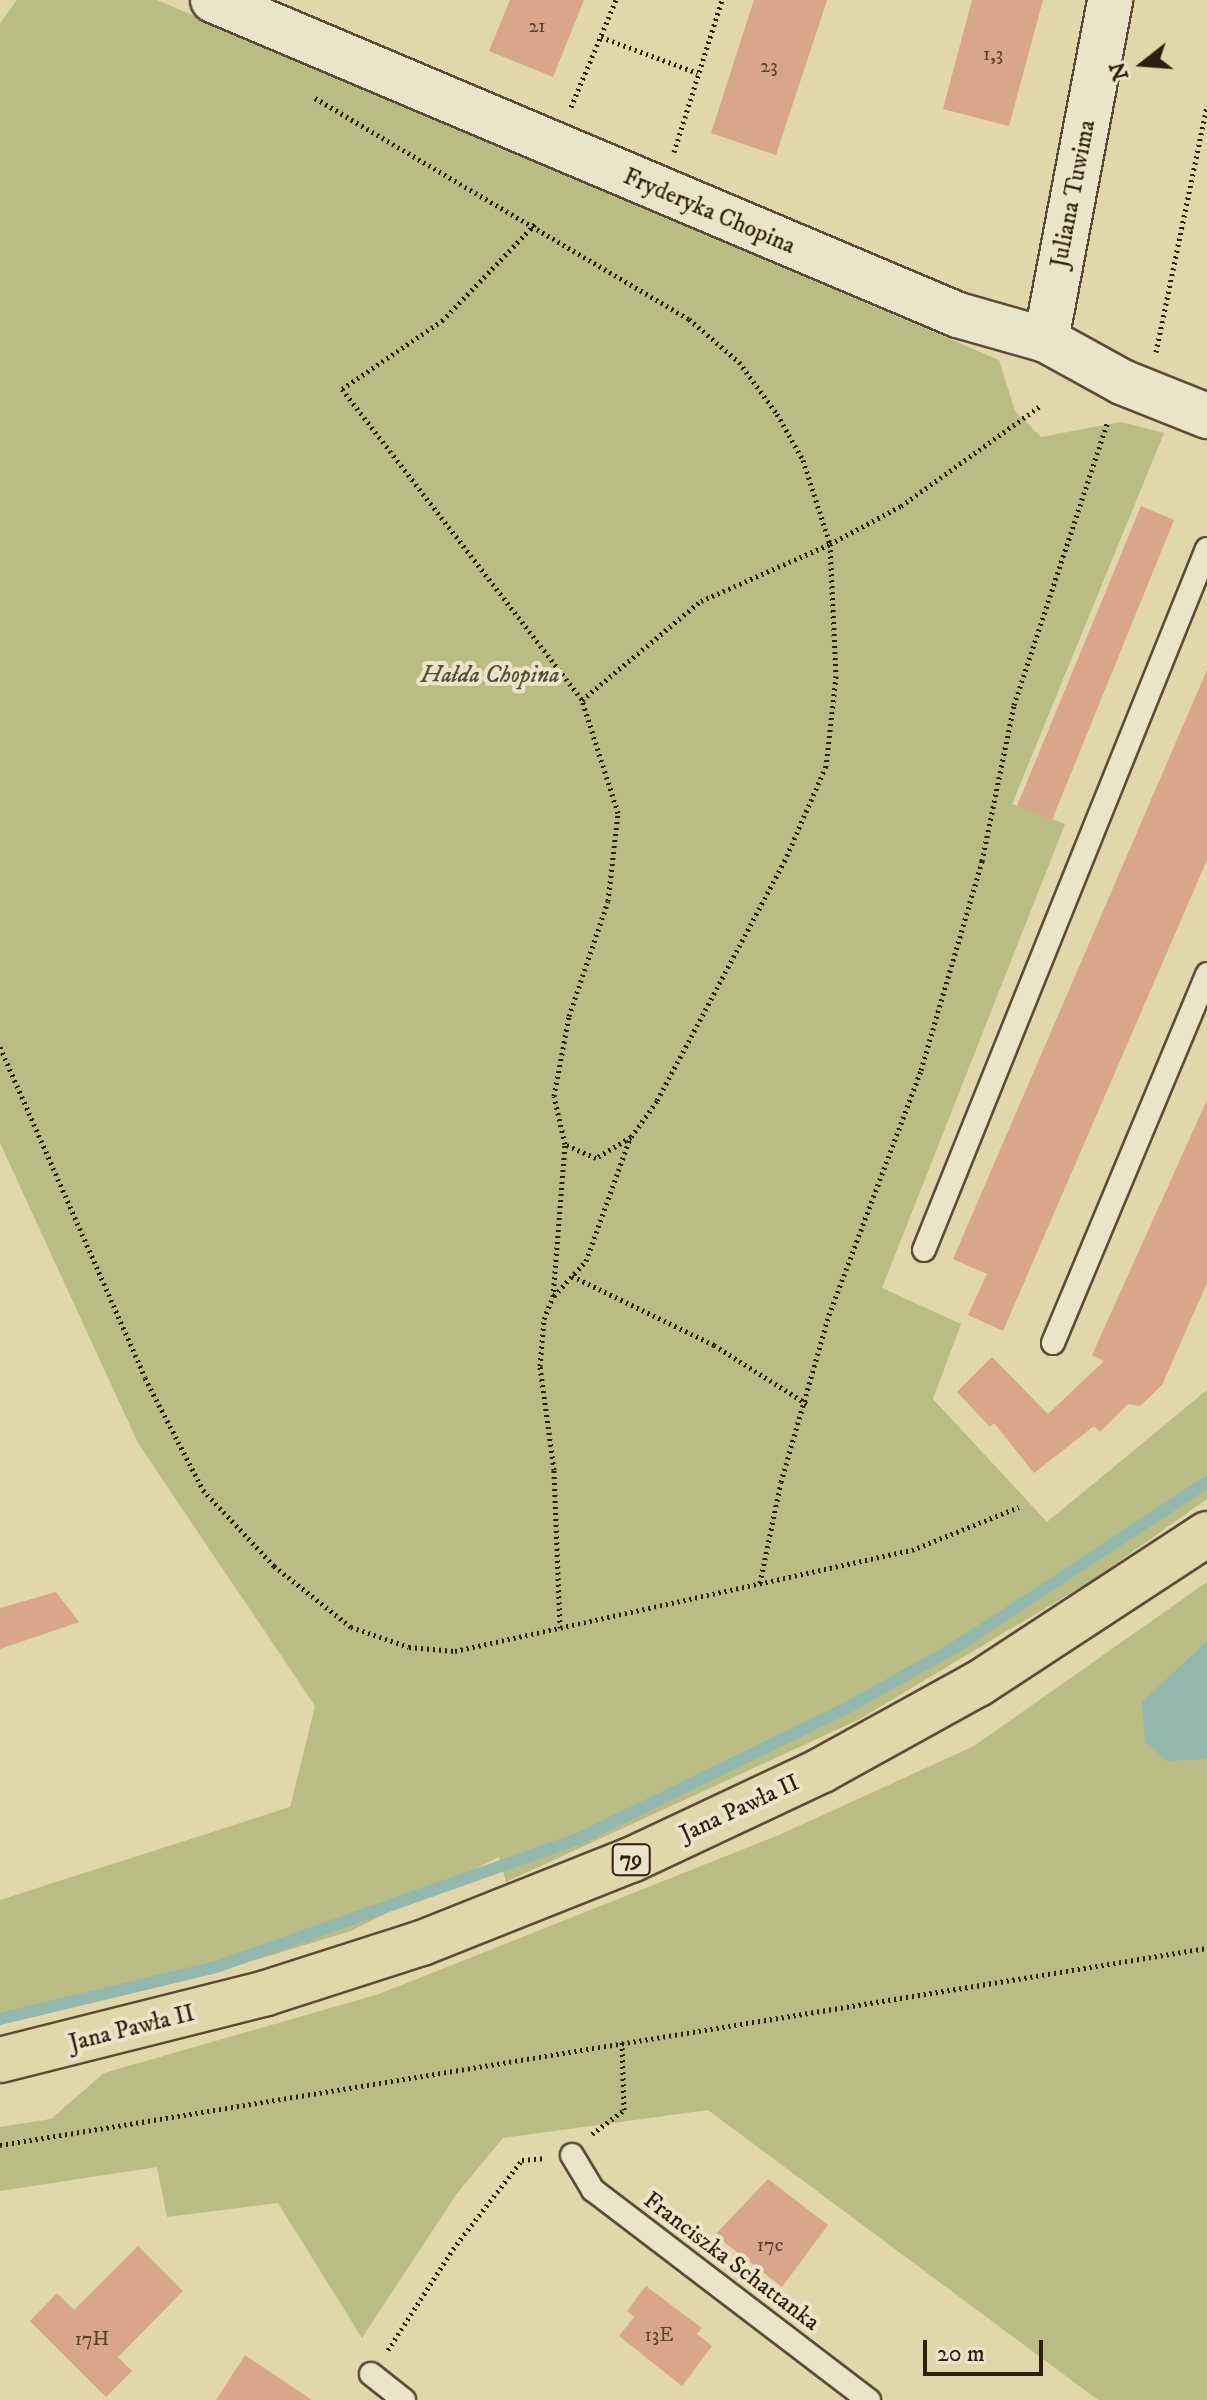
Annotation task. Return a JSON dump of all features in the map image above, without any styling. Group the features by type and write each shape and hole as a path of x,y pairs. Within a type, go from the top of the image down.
{"main road":[{"name":"Jana Pawła II","path":"0,2060 266,1993 422,1943 631,1860 822,1770 978,1684 1207,1534"}],"street":[{"name":"Fryderyka Chopina","path":"213,0 958,315 1138,370 1207,416"},
{"name":"Juliana Tuwima","path":"1046,340 1110,0"}],"lane":[{"path":"924,1250 1207,549"},
{"path":"1053,1343 1207,974"},
{"name":"Franciszka Schattanka","path":"572,2155 593,2190 869,2400"},
{"path":"371,2374 404,2400"}],"path":[{"path":"565,123 616,0"},
{"path":"669,168 722,0"},
{"path":"601,37 698,73"},
{"path":"315,98 535,224 689,319 739,362 803,460 830,544 836,676 826,766 785,860 657,1101 631,1137 586,1261 553,1297"},
{"path":"760,1583 781,1482 807,1404 829,1315 921,1070 982,861 1014,705 1138,370 1207,105"},
{"path":"535,224 443,320 342,389 582,700 618,813 608,901 569,1016 554,1096 565,1144 553,1297 540,1366 554,1470 560,1628"},
{"path":"582,700 701,601 830,544 901,506 1040,406"},
{"path":"0,1047 145,1378 196,1476 274,1566 351,1627 409,1647 455,1651 912,1550 1019,1507"},
{"path":"565,1144 596,1158 631,1137"},
{"path":"572,1276 714,1345 807,1404"},
{"path":"0,2145 1207,1948"},
{"path":"371,2374 522,2160 572,2155 604,2120 624,2110 622,2042"}],"green space":[{"name":"Hałda Chopina","path":"17,0 157,0 999,360 1015,411 1041,437 1121,422 1164,433 1012,804 1065,824 882,1288 961,1324 933,1399 1047,1522 1207,1390 1207,1499 1091,1581 858,1720 506,1882 499,1857 351,1931 219,1971 0,2022 0,1900 290,1807 315,1706 138,1443 0,1143 0,23"},
{"path":"1207,1582 1207,2400 1098,2400 708,2110 503,2138 455,2196 362,2338 278,2203 167,2217 157,2167 0,2191 0,2127 51,2119 104,2073 379,1994 779,1835 974,1746"}],"water":[{"path":"1207,1641 1207,1759 1167,1761 1145,1742 1142,1702"}],"building":[{"path":"510,0 584,0 553,77 489,51"},
{"path":"754,0 827,0 776,155 711,133"},
{"path":"972,0 1043,0 1009,126 943,109"},
{"path":"1141,506 1174,520 1052,820 1017,806"},
{"path":"1207,670 1207,860 1003,1331 968,1315 987,1274 953,1259"},
{"path":"1207,1100 1207,1283 1162,1385 1140,1406 1128,1404 1100,1432 1094,1426 1034,1473 994,1423 990,1427 957,1392 992,1357 1048,1414 1104,1361 1092,1355"},
{"path":"56,1592 79,1622 0,1649 0,1608"},
{"path":"768,2179 828,2225 782,2287 715,2235"},
{"path":"138,2246 183,2291 118,2357 132,2371 106,2397 30,2321 57,2293 74,2310"},
{"path":"646,2286 702,2328 697,2334 712,2346 682,2386 619,2336 634,2317 627,2311"},
{"path":"245,2355 312,2400 216,2400"}],"waterway":[{"path":"0,2019 216,1967 578,1839 845,1709 959,1645 1207,1482"}]}
